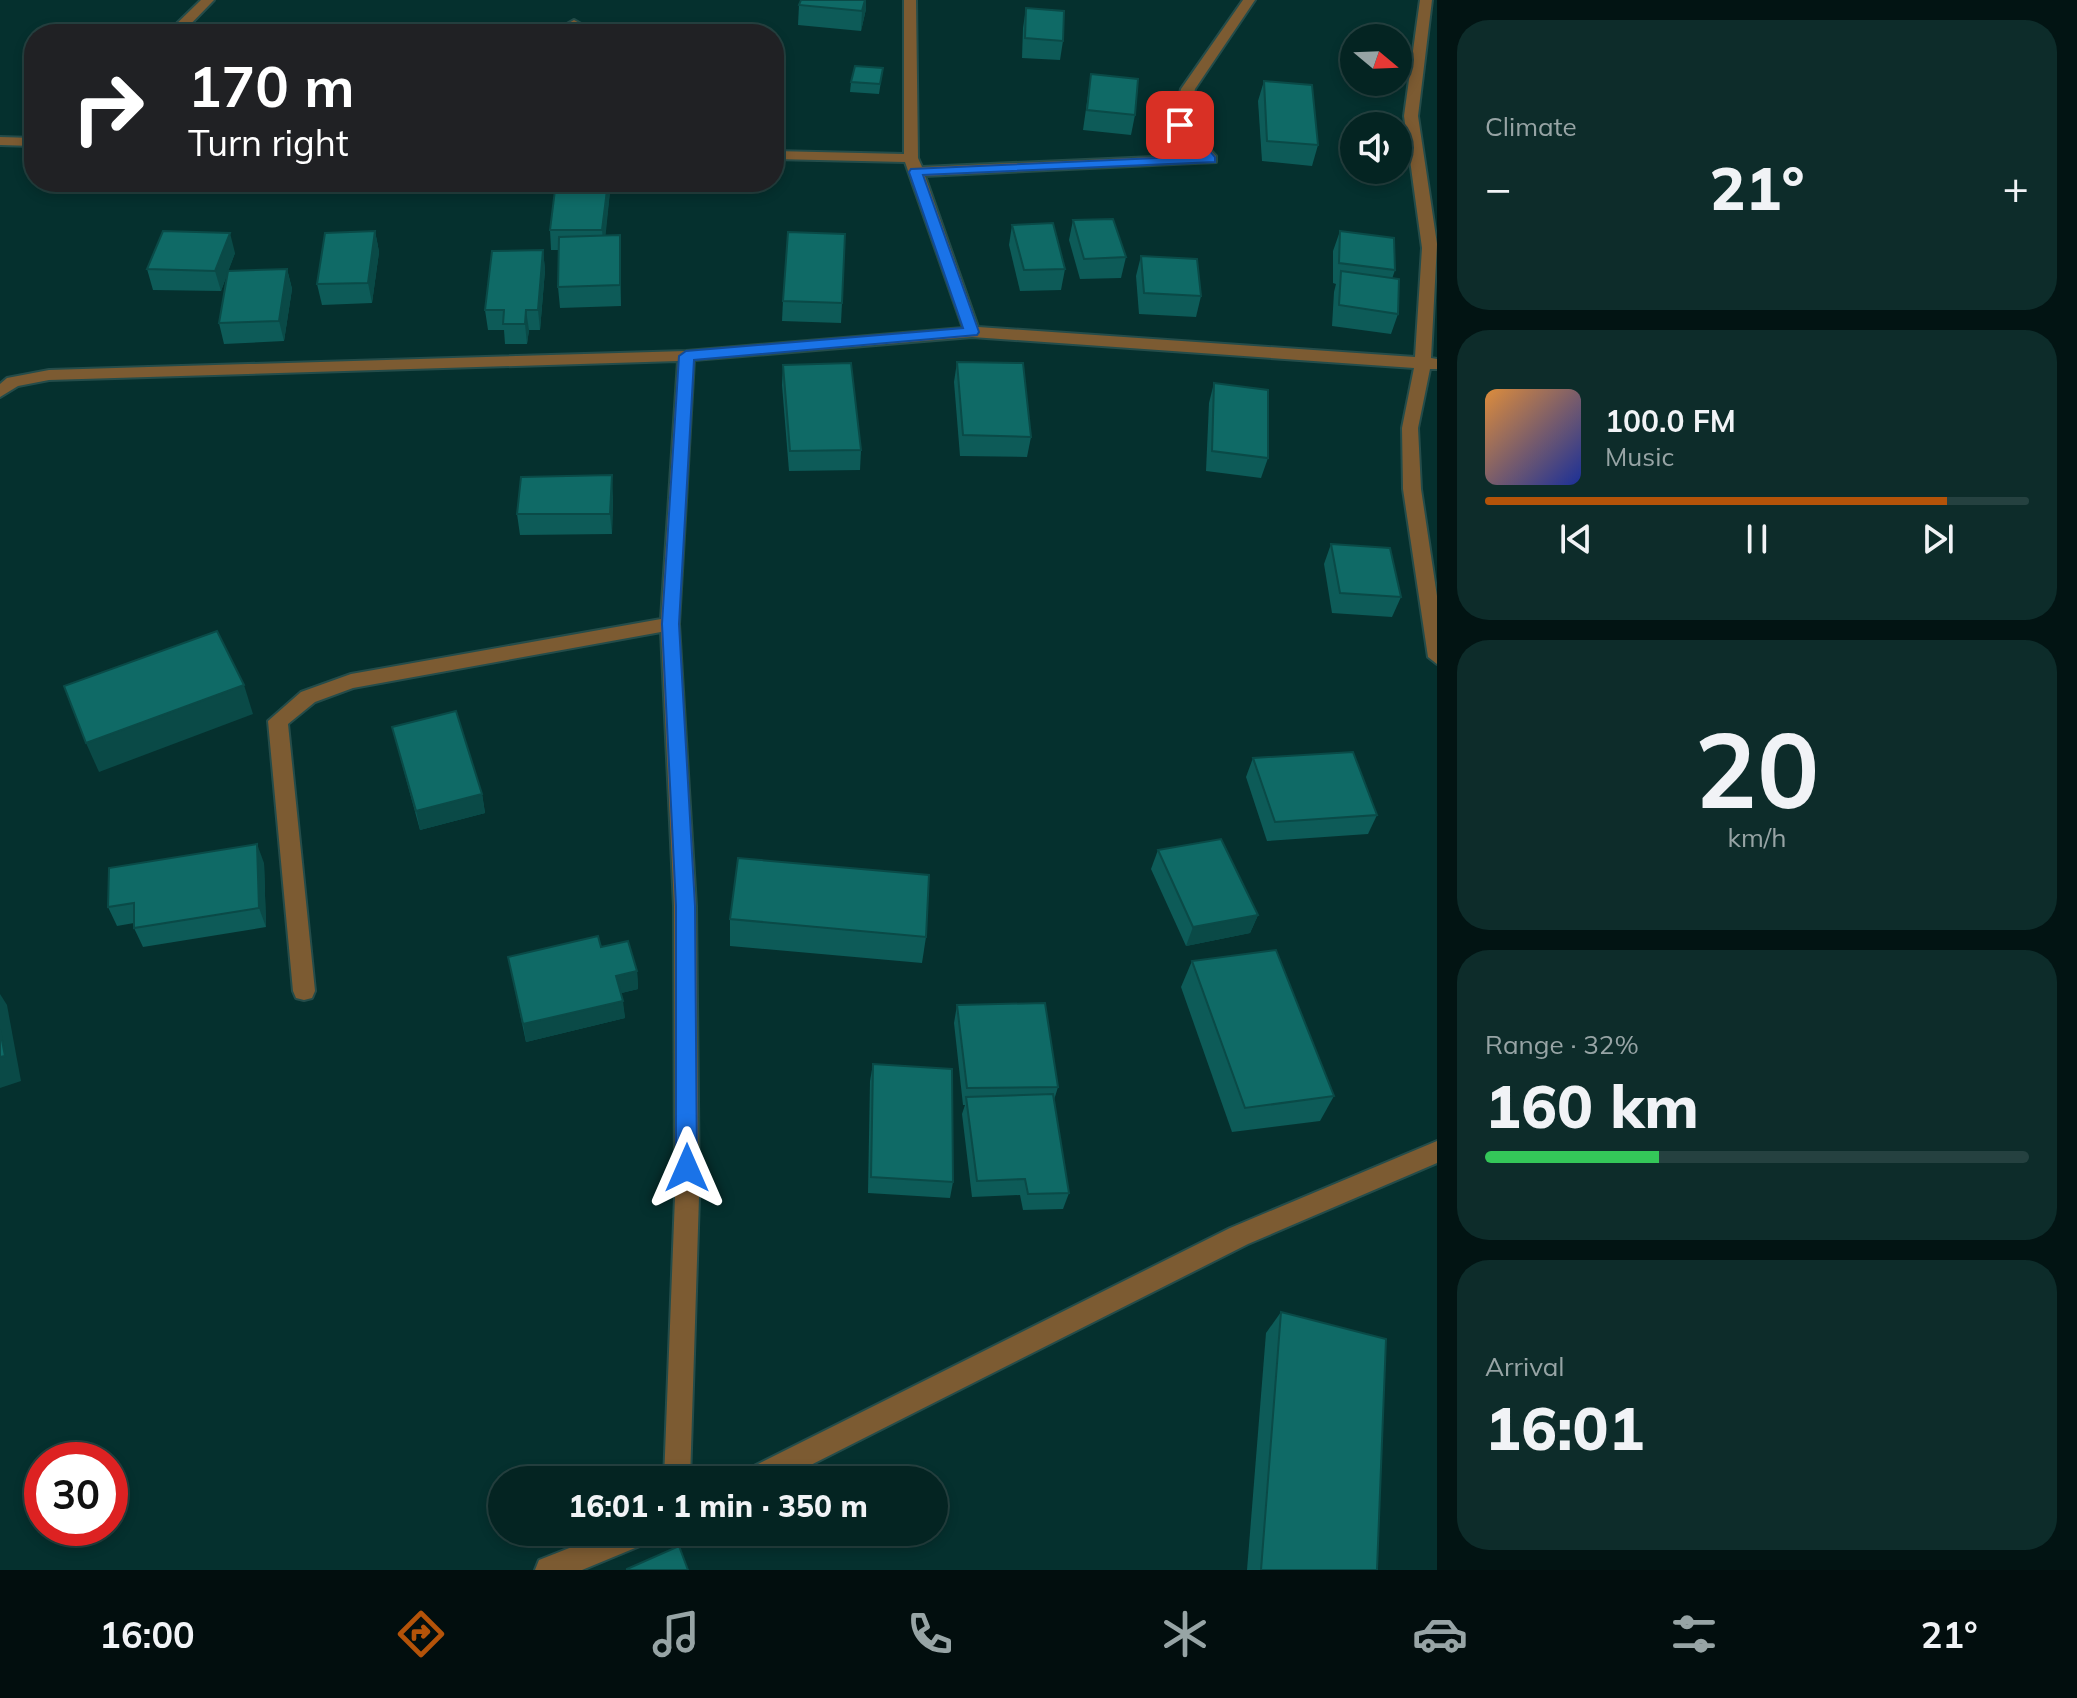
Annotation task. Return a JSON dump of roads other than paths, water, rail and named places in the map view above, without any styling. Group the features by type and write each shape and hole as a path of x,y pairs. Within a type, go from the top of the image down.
{"street":[{"path":"183,24 208,0"},
{"path":"910,0 913,165 972,332"},
{"path":"784,156 913,165 1211,159 1180,125 1188,89 1249,0"},
{"path":"1426,0 1411,116 1430,248 1430,363 1410,428 1412,489 1437,657"},
{"path":"0,141 24,142"},
{"path":"0,392 13,382 49,375 686,356 972,332 1430,363"},
{"path":"677,1466 687,1197 685,906 670,624 686,356"},
{"path":"304,991 278,721 308,697 351,681 670,624"},
{"path":"781,1466 1239,1236 1437,1152"},
{"path":"549,1570 608,1546"}]}
